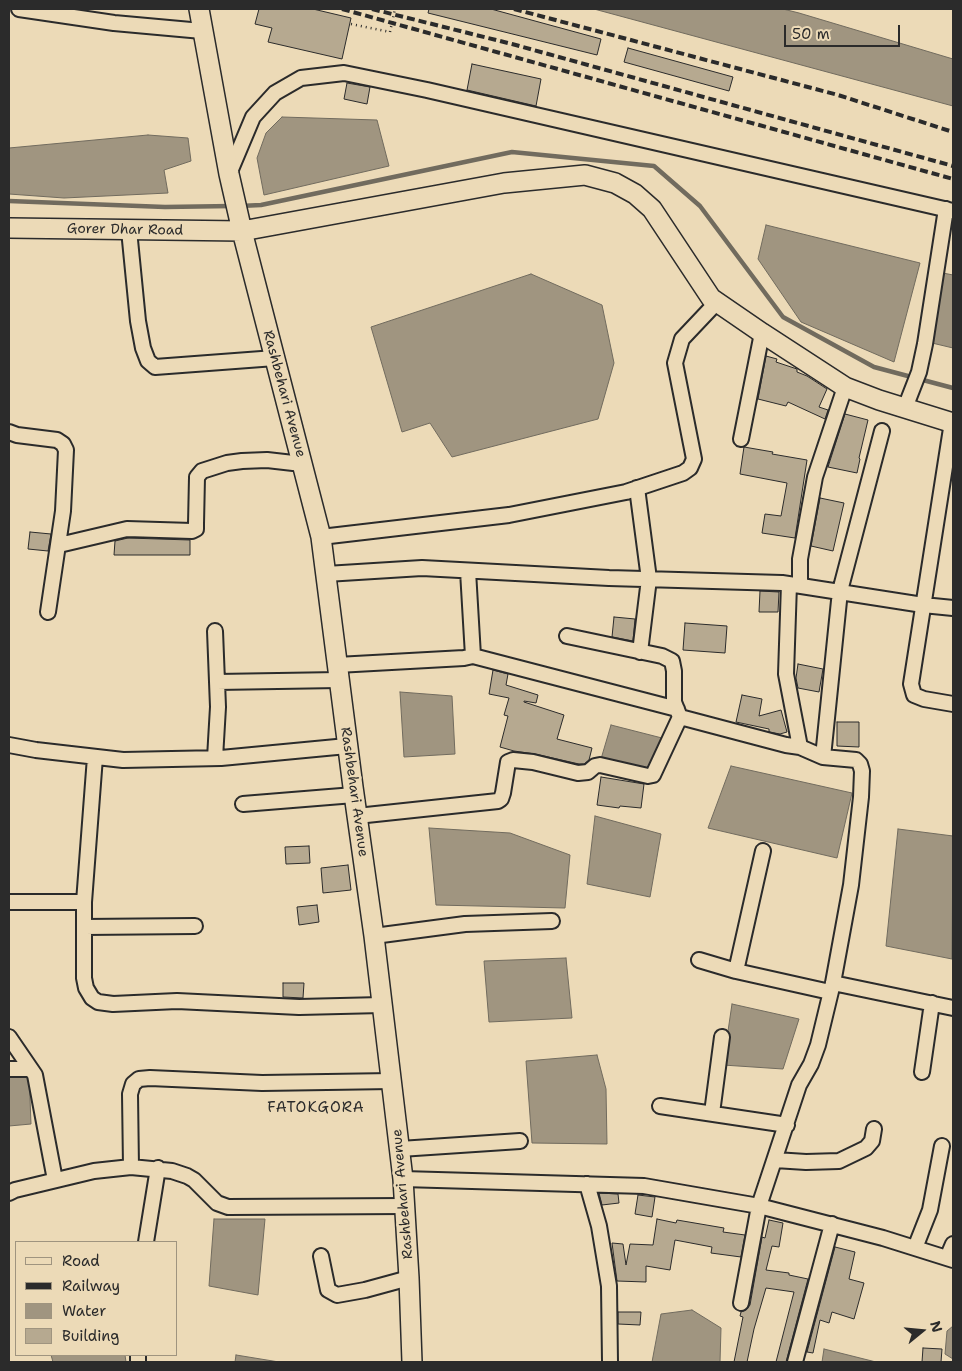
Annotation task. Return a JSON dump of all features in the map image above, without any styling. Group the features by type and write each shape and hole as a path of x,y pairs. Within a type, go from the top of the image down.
{"main road":[{"name":"Rashbehari Avenue","path":"199,9 229,174 321,537 400,1149 405,1206 412,1362"},
{"name":"Gorer Dhar Road","path":"9,229 129,230 241,225 504,183 585,175 615,183 635,194 652,209 712,298 762,333 845,387 953,423"}],"street":[{"path":"19,9 114,23 202,31"},
{"path":"229,174 253,117 275,93 301,78 344,73 427,90 950,210 919,372 905,408"},
{"path":"129,230 141,339 148,361 155,367 275,358"},
{"path":"321,537 510,515 626,492 683,473 690,468 694,459 675,363 682,339 717,302"},
{"path":"742,439 762,333"},
{"path":"800,747 786,674 795,584 815,477 845,387"},
{"path":"953,423 911,684 914,695 924,699 953,704"},
{"path":"9,432 17,435 57,440 63,444 66,450 63,511 48,612"},
{"path":"823,757 840,591 882,432"},
{"path":"59,545 127,529 192,531 196,528 197,477 202,471 227,463 242,461 262,460 302,464"},
{"path":"637,488 649,579 640,652"},
{"path":"326,574 422,568 795,584 953,608"},
{"path":"468,571 473,656"},
{"path":"215,758 218,707 216,631"},
{"path":"357,816 498,801 504,793 508,762 513,760 533,762 578,773 588,772 595,766 600,765 648,776 653,774 679,713 674,702 674,671 672,661 662,656 567,636"},
{"path":"217,682 338,672 473,656 679,713 786,745 800,747 823,757 856,760 860,764 862,771 861,797 851,885 832,988 818,1045 811,1064 799,1085 758,1206 742,1303"},
{"path":"9,744 36,750 123,760 215,758 348,746"},
{"path":"96,757 84,902 84,978 86,988 92,998 98,1002 113,1004 177,1001 299,1007 382,1005"},
{"path":"243,804 354,795"},
{"path":"736,971 763,851"},
{"path":"9,902 84,902"},
{"path":"374,936 465,924 552,922"},
{"path":"84,927 195,926"},
{"path":"699,960 736,971 953,1008"},
{"path":"922,1072 932,1003"},
{"path":"9,1037 31,1069 38,1086 55,1180"},
{"path":"712,1113 722,1037"},
{"path":"9,1069 31,1069"},
{"path":"132,1166 130,1094 133,1084 139,1079 262,1083 392,1082"},
{"path":"660,1106 786,1125"},
{"path":"775,1160 806,1162 838,1160 866,1148 872,1141 874,1129"},
{"path":"400,1149 520,1140"},
{"path":"915,1248 930,1210 942,1146"},
{"path":"9,1193 94,1171 132,1166 158,1168 187,1176 194,1180 218,1203 228,1207 405,1206"},
{"path":"146,1241 158,1168"},
{"path":"403,1179 644,1186 758,1206 832,1224 950,1259 953,1244"},
{"path":"587,1184 599,1226 609,1286 610,1362"},
{"path":"795,1362 832,1224"},
{"path":"321,1256 328,1290 337,1295 365,1290 409,1278"}],"path":[{"path":"350,24 390,32 395,9"}],"water":[{"path":"594,9 783,9 799,13 953,59 953,106"},
{"path":"282,117 377,120 389,166 264,195 257,158 266,133"},
{"path":"148,135 188,138 191,161 164,170 168,193 64,198 9,194 9,148"},
{"path":"766,225 920,263 894,362 801,322 758,259"},
{"path":"943,273 953,275 953,348 932,343"},
{"path":"531,274 602,305 614,363 598,419 452,457 430,423 402,432 371,327"},
{"path":"400,692 452,696 455,754 404,757"},
{"path":"611,725 662,738 648,772 601,759"},
{"path":"731,766 852,793 837,858 708,828"},
{"path":"595,816 661,834 650,897 587,884"},
{"path":"429,828 510,833 570,855 565,908 436,905"},
{"path":"898,829 953,836 952,959 886,946"},
{"path":"566,958 572,1018 489,1022 484,961"},
{"path":"732,1004 799,1019 783,1069 723,1065"},
{"path":"597,1055 606,1089 607,1144 532,1143 526,1061"},
{"path":"9,1073 29,1073 31,1124 9,1126"},
{"path":"214,1219 265,1219 258,1295 209,1286"},
{"path":"692,1310 721,1328 720,1362 652,1362 661,1314"},
{"path":"953,1326 953,1359 945,1354 947,1331"},
{"path":"824,1349 876,1362 822,1362"},
{"path":"236,1355 279,1362 235,1362"},
{"path":"51,1356 125,1356 126,1362 53,1362"}],"building":[{"path":"259,9 313,9 351,18 342,59 268,42 272,28 255,24"},
{"path":"429,9 491,9 601,39 597,55 428,13"},
{"path":"628,48 733,77 729,91 624,62"},
{"path":"472,64 541,79 536,106 467,90"},
{"path":"347,83 370,87 367,104 344,99"},
{"path":"766,356 777,359 776,362 797,369 797,372 827,389 819,407 828,410 825,419 788,402 786,406 758,399"},
{"path":"845,414 868,420 857,473 828,467"},
{"path":"744,447 807,460 795,538 762,533 765,514 781,516 787,483 740,474"},
{"path":"820,498 844,503 833,551 811,546"},
{"path":"30,532 51,534 48,551 28,549"},
{"path":"128,538 190,540 190,555 114,555 115,541"},
{"path":"760,591 779,592 778,612 759,612"},
{"path":"614,617 635,619 633,641 612,637"},
{"path":"685,623 727,626 725,653 683,650"},
{"path":"798,664 823,669 819,692 798,688 796,678"},
{"path":"493,670 508,674 506,685 538,695 536,703 524,702 564,715 557,739 592,748 589,760 584,764 579,764 500,747 508,716 504,715 509,698 489,694"},
{"path":"742,695 762,699 759,716 781,710 787,732 780,734 769,732 769,729 736,722"},
{"path":"837,722 859,722 859,747 837,746"},
{"path":"601,777 644,784 641,808 597,805"},
{"path":"309,846 310,863 286,864 285,847"},
{"path":"348,865 351,890 323,893 321,868"},
{"path":"317,905 319,922 299,925 297,907"},
{"path":"283,983 304,983 303,998 283,997"},
{"path":"599,1193 618,1194 619,1203 602,1205"},
{"path":"638,1195 655,1197 652,1217 635,1214"},
{"path":"657,1219 676,1223 677,1220 724,1228 723,1232 745,1235 741,1257 711,1253 712,1247 675,1240 670,1270 646,1266 646,1282 617,1281 612,1243 623,1244 626,1265 630,1244 653,1245"},
{"path":"769,1220 783,1223 779,1247 772,1246 766,1270 789,1273 789,1275 808,1279 786,1362 776,1362 794,1292 766,1288 747,1362 734,1362 743,1317 740,1316 741,1312 750,1305 762,1237 765,1238"},
{"path":"835,1247 855,1252 849,1279 864,1283 854,1319 832,1312 829,1323 820,1320 813,1353 807,1352"},
{"path":"618,1312 641,1312 640,1325 618,1324"},
{"path":"923,1348 942,1349 941,1362 922,1362"}],"waterway":[{"path":"240,206 261,205 512,152 654,166 700,206 783,317 874,367 953,388"},
{"path":"9,201 165,207 232,206"}],"railway":[{"path":"342,9 953,179"},
{"path":"372,9 512,44 953,166"},
{"path":"514,9 838,95 953,132"}],"district":[{"name":"FATOKGORA","path":"316,1108"}]}
